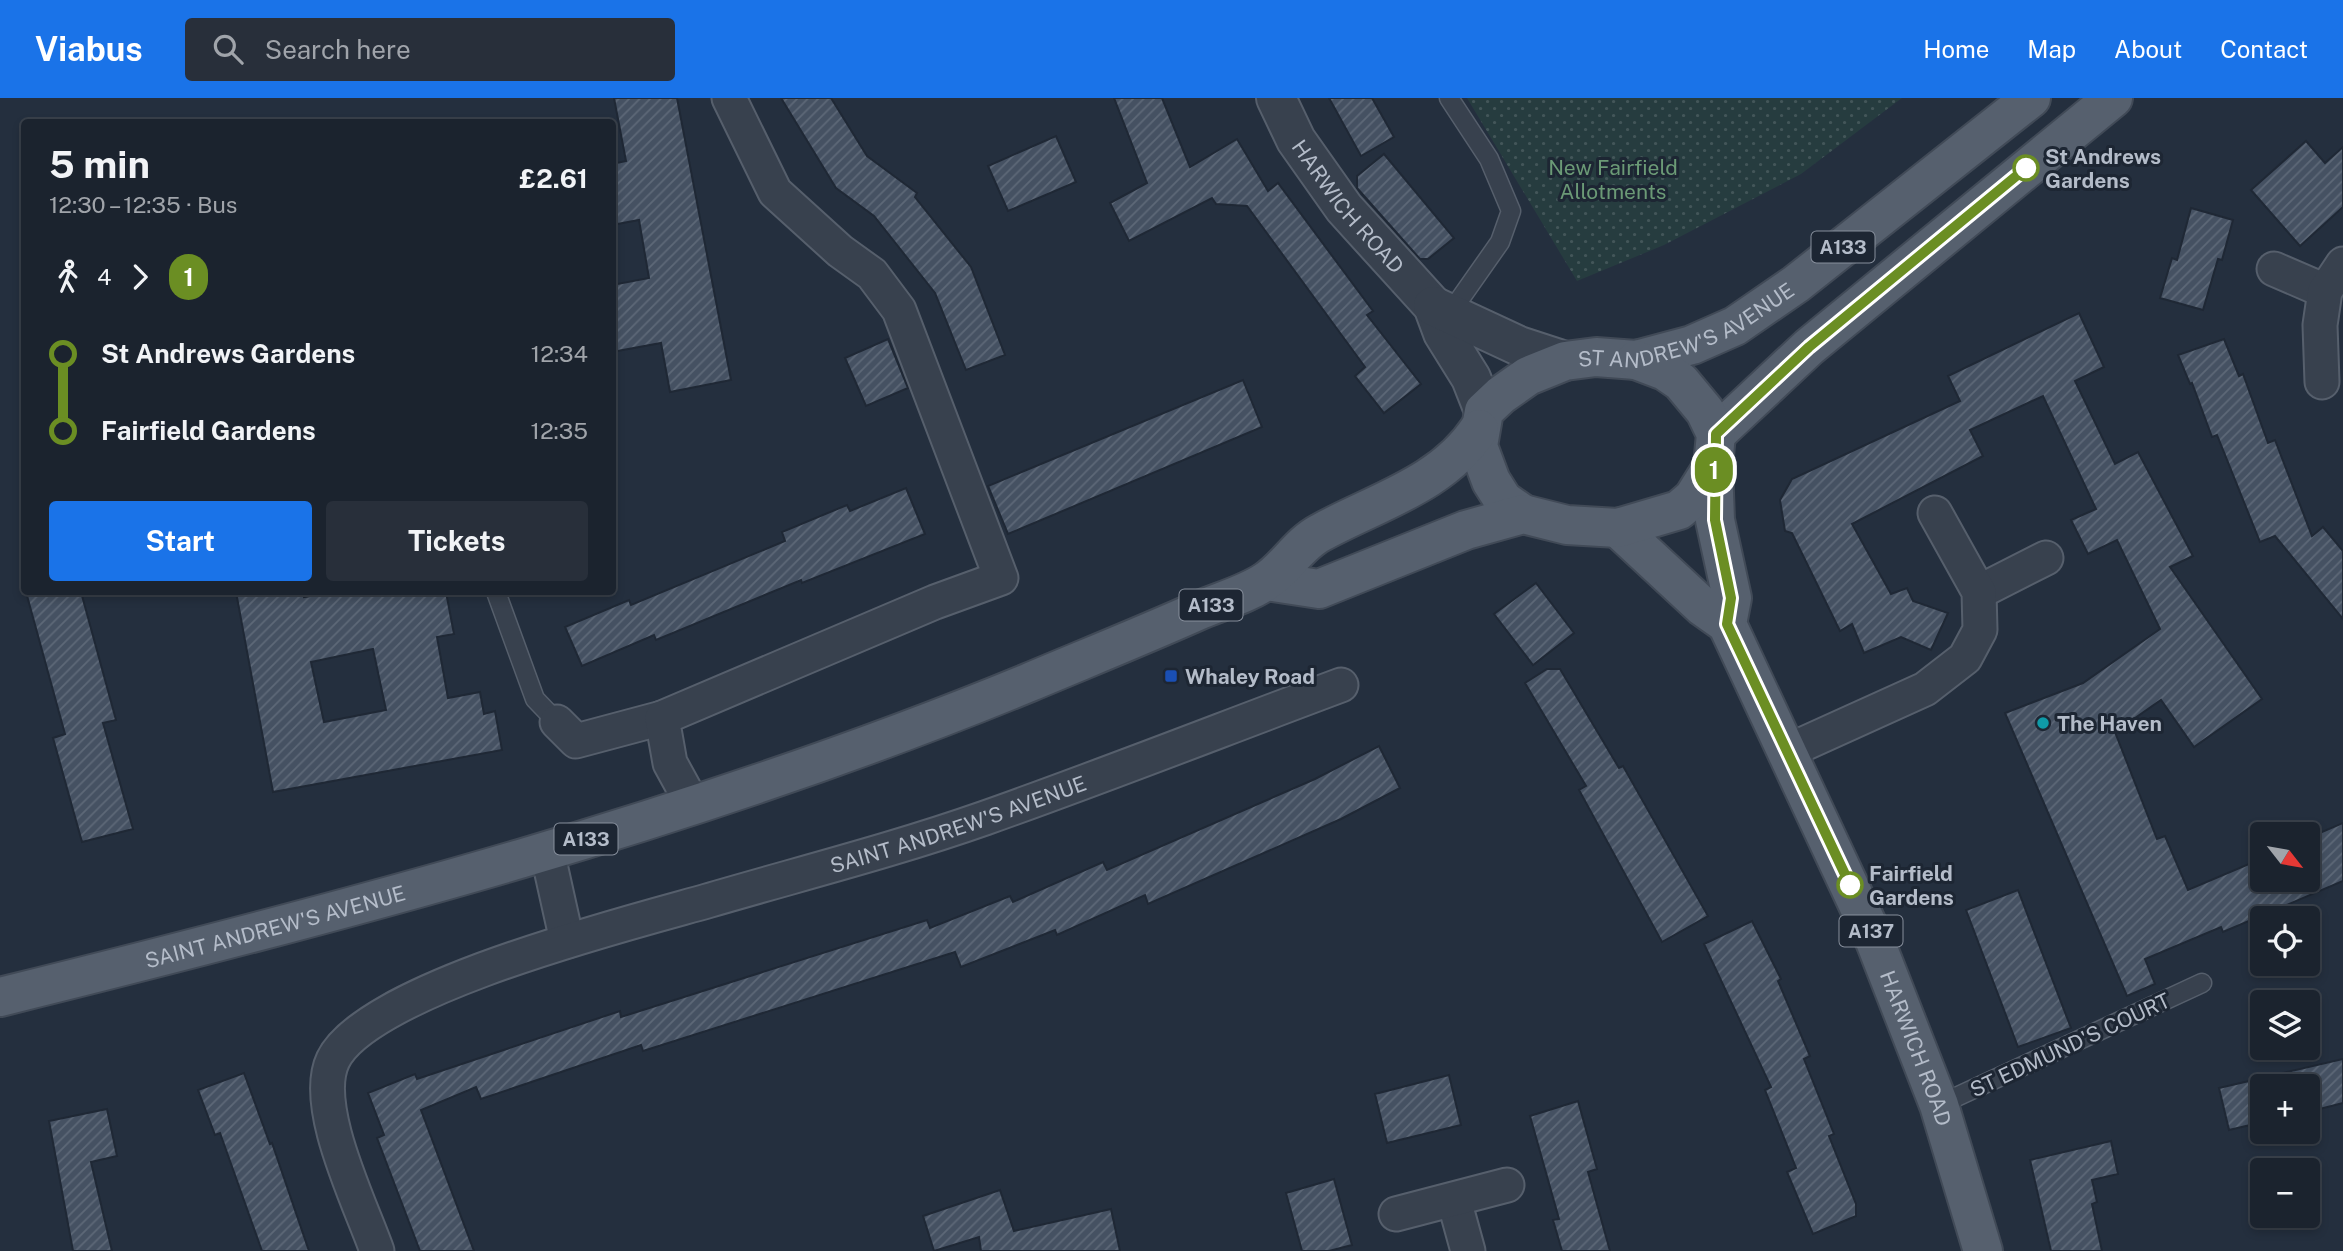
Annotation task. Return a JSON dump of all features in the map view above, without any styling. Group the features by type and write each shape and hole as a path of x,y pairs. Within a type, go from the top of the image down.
{"main road":[{"name":"ST ANDREW'S AVENUE","path":"1565,361 1596,357 1636,360 1692,345 1735,326 1796,284 2031,98"},
{"name":"A133","path":"1715,450 1809,347 2113,98"},
{"path":"1618,528 1679,510 1693,498 1715,450 1699,402 1681,382 1636,360"},
{"path":"1523,514 1503,500 1491,481 1478,446 1482,420 1528,376 1565,361"},
{"name":"SAINT ANDREW'S AVENUE","path":"0,997 161,957 547,851 693,805 943,718 1267,581 1315,535 1402,494 1448,464 1464,451 1482,420"},
{"name":"HARWICH ROAD","path":"1715,450 1715,520 1731,598 1727,624"},
{"name":"A133","path":"1267,581 1319,589 1466,530 1523,514 1567,525 1618,528"},
{"name":"HARWICH ROAD","path":"1618,528 1703,607 1727,624 1875,941 1938,1105 1983,1251"}],"street":[{"path":"557,722 576,741 662,718 935,602 1001,578 899,310 872,274 840,251 775,192 729,98"},
{"name":"HARWICH ROAD","path":"1276,98 1296,139 1344,208 1441,314 1463,361 1482,420"},
{"path":"2322,382 2320,324 2325,291 2343,264"},
{"path":"2274,269 2325,291"},
{"name":"HARWICH ROAD","path":"1441,314 1519,346 1565,361"},
{"path":"1788,751 1925,690 1965,658 1980,630 1979,592 1935,513"},
{"path":"1979,592 2046,558"},
{"name":"SAINT ANDREW'S AVENUE","path":"377,1251 342,1158 327,1102 332,1061 355,1032 433,989 567,941 982,819 1341,685"},
{"path":"662,718 670,763 693,805"},
{"path":"547,851 567,941"},
{"path":"1396,1214 1507,1185"},
{"path":"1454,1200 1468,1251"}],"lane":[{"path":"1441,314 1500,242 1511,211 1489,159 1449,98"},
{"path":"497,595 535,699 557,722"},
{"name":"ST EDMUND'S COURT","path":"1938,1105 2202,983"}],"green space":[{"name":"New Fairfield Allotments","path":"1467,98 1902,98 1801,174 1664,245 1577,281"}],"building":[{"path":"614,98 677,98 731,380 670,392 661,343 616,351 616,284 649,278 639,220 616,224 616,163 626,161"},
{"path":"781,98 831,98 867,156 917,193 915,197 971,267 1005,355 966,370 935,293 874,216 836,188"},
{"path":"1114,98 1162,98 1190,167 1237,139 1268,191 1278,183 1373,311 1367,315 1421,384 1384,413 1355,376 1365,367 1247,206 1216,204 1212,198 1129,241 1110,203 1147,183"},
{"path":"1329,98 1372,98 1394,137 1361,156"},
{"path":"1056,136 1076,182 1008,211 988,166"},
{"path":"2306,141 2325,163 2343,147 2343,207 2300,246 2251,190"},
{"path":"1384,154 1454,238 1428,259 1420,259 1357,188 1357,176"},
{"path":"2191,208 2233,220 2222,260 2218,259 2203,310 2160,298 2172,258 2177,260"},
{"path":"2079,313 2104,367 2075,381 2115,464 2138,452 2193,556 2170,567 2262,699 2194,747 2161,700 2115,732 2157,839 2165,836 2188,890 2250,864 2250,892 2317,892 2284,906 2250,906 2250,921 2223,932 2221,927 2145,959 2155,984 2127,996 2005,713 2083,683 2160,629 2117,540 2088,554 2071,520 2096,509 2043,396 1970,430 1983,456 1852,524 1891,594 1907,588 1913,601 1948,613 1931,650 1901,637 1864,653 1852,624 1840,631 1792,533 1785,531 1780,500 1792,479 1960,401 1948,376"},
{"path":"888,339 908,388 866,406 845,358"},
{"path":"2224,339 2239,376 2243,374 2268,443 2275,440 2312,536 2323,527 2343,551 2343,619 2275,536 2260,542 2217,435 2212,437 2192,383 2190,384 2178,355"},
{"path":"1243,380 1262,427 1008,534 988,486"},
{"path":"906,488 925,534 802,583 801,580 656,640 654,635 582,666 565,627 629,600 631,605 785,541 782,532 847,505 850,511"},
{"path":"1536,583 1574,633 1533,665 1494,614"},
{"path":"27,595 82,595 116,720 103,723 133,829 82,842 53,738 65,734"},
{"path":"237,595 447,595 454,634 437,637 448,698 480,692 484,714 495,711 502,750 273,792","holes":["373,649 386,710 324,722 311,662"]},
{"path":"1547,669 1560,669 1619,768 1623,766 1708,916 1662,942 1579,790 1586,786 1525,683"},
{"path":"1379,746 1400,788 1341,819 1148,904 1145,895 1057,935 1055,930 961,967 955,952 643,1051 641,1045 481,1099 476,1087 421,1110 474,1251 420,1251 377,1138 384,1135 368,1093 415,1074 417,1079 620,1011 621,1017 927,920 930,928 1010,896 1013,902 1103,862 1107,870 1315,779"},
{"path":"2343,823 2343,881 2320,891 2320,833"},
{"path":"2018,890 2071,1028 2018,1047 1966,910"},
{"path":"1752,921 1781,979 1778,981 1810,1056 1804,1059 1834,1134 1829,1136 1856,1204 1856,1216 1813,1234 1787,1172 1796,1168 1765,1090 1771,1087 1704,944"},
{"path":"2343,1059 2343,1103 2320,1109 2320,1074 2279,1074"},
{"path":"244,1073 270,1144 272,1143 309,1251 262,1251 220,1133 215,1135 198,1090"},
{"path":"1449,1075 1461,1125 1387,1143 1375,1094"},
{"path":"2250,1081 2250,1125 2229,1130 2219,1088"},
{"path":"1578,1101 1597,1169 1588,1172 1610,1251 1562,1251 1553,1220 1559,1219 1530,1116"},
{"path":"107,1109 117,1156 91,1162 112,1251 73,1251 49,1121"},
{"path":"2111,1141 2118,1174 2092,1180 2097,1202 2092,1204 2102,1251 2051,1251 2030,1160"},
{"path":"1334,1179 1352,1245 1329,1251 1302,1251 1286,1193"},
{"path":"1000,1190 1014,1231 1111,1209 1120,1251 981,1251 979,1237 934,1251 923,1216"}],"bus line":[{"name":"1","path":"1850,885 1729,631 1727,624 1731,598 1715,520 1713,466 1716,434 1809,347 2026,168"}],"place":[{"name":"St Andrews Gardens","path":"2026,168"},
{"name":"Whaley Road","path":"1171,676"},
{"name":"The Haven","path":"2043,723"},
{"name":"Fairfield Gardens","path":"1850,885"}]}
